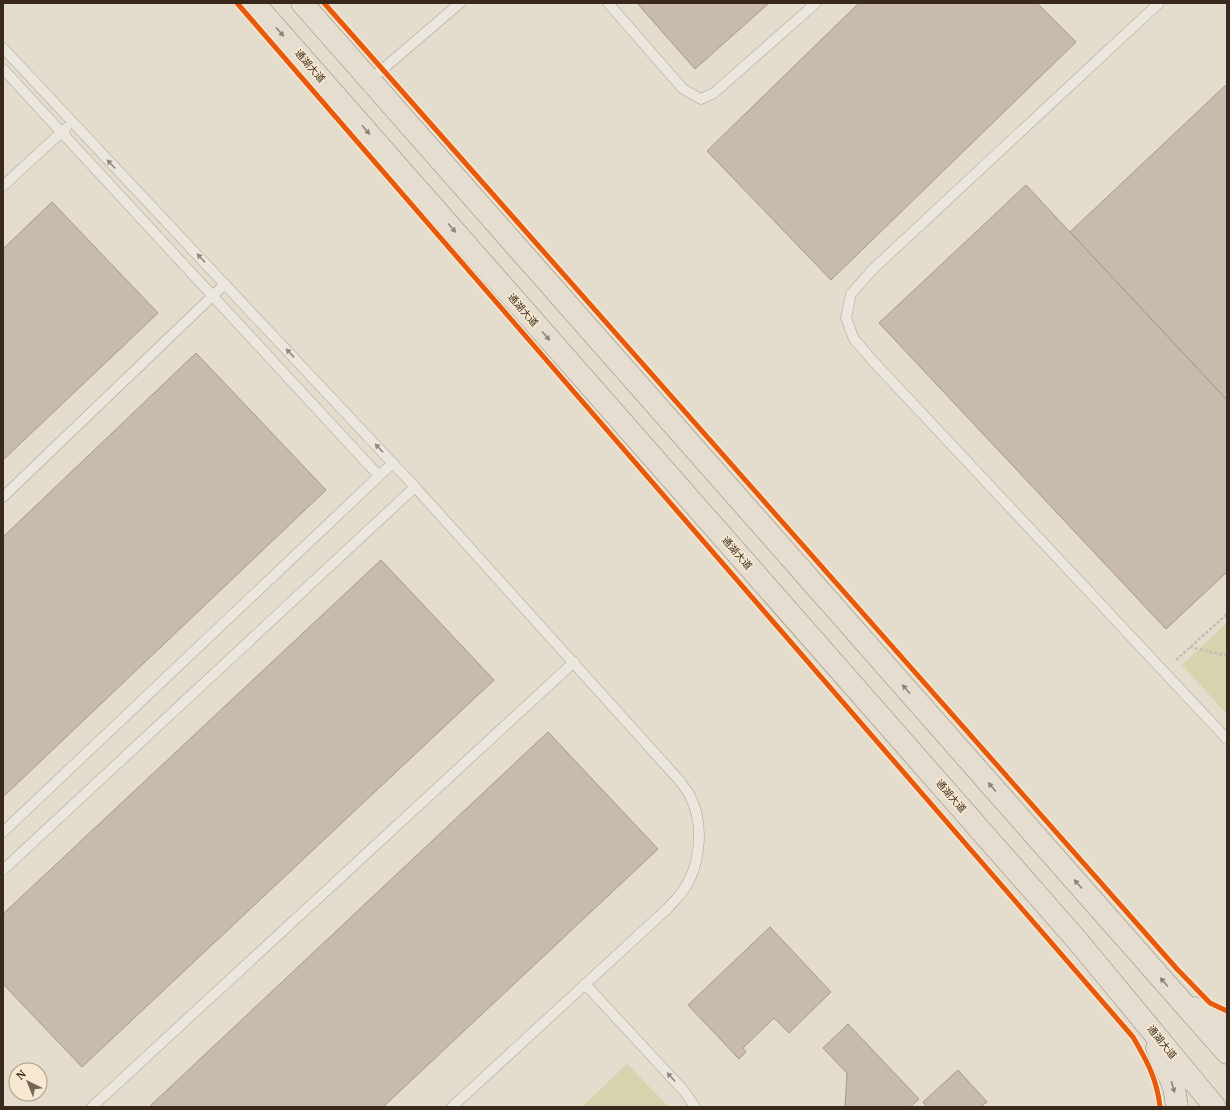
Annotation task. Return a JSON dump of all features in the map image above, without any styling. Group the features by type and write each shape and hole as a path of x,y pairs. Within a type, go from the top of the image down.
{"main road":[{"name":"通湖大道","path":"254,3 1071,933 1215,1107"},
{"path":"302,3 1227,1053"},
{"path":"1181,1001 1227,1026"},
{"path":"1148,1025 1174,1087 1177,1107"}],"lane":[{"path":"370,80 460,3"},
{"path":"608,3 683,89 701,99 714,93 816,3"},
{"path":"1159,3 872,270 851,294 846,318 854,339 872,360 1227,739"},
{"path":"3,48 415,486 679,780 691,797 698,817 698,853 692,873 683,892 668,908 452,1107"},
{"path":"3,69 379,476"},
{"path":"3,186 72,122"},
{"path":"3,497 225,284"},
{"path":"3,832 393,464"},
{"path":"3,870 415,486"},
{"path":"92,1107 574,662"},
{"path":"585,984 684,1091 695,1107"}],"path":[{"path":"1164,671 1227,614"},
{"path":"1190,647 1227,656"}],"shaded area":[{"path":"1227,623 1227,714 1182,665"},
{"path":"627,1064 669,1107 582,1107"}],"building":[{"path":"637,3 769,3 695,69"},
{"path":"859,3 1037,3 1076,42 831,280 707,151"},
{"path":"1227,84 1227,400 1070,232"},
{"path":"1026,185 1227,400 1227,572 1166,629 879,323"},
{"path":"52,202 158,313 3,460 3,249"},
{"path":"196,353 326,490 3,797 3,537"},
{"path":"381,560 494,680 82,1067 3,984 3,914"},
{"path":"548,732 658,849 383,1107 149,1107"},
{"path":"770,927 831,992 789,1033 774,1018 743,1048 746,1052 739,1059 688,1005"},
{"path":"848,1024 919,1099 910,1107 845,1107 847,1073 823,1048"},
{"path":"958,1070 987,1102 980,1107 927,1107 923,1102"}],"cycle path":[{"path":"237,3 1133,1037 1151,1070 1159,1097 1160,1107"},
{"path":"324,3 1177,969 1210,1003 1227,1011"}]}
